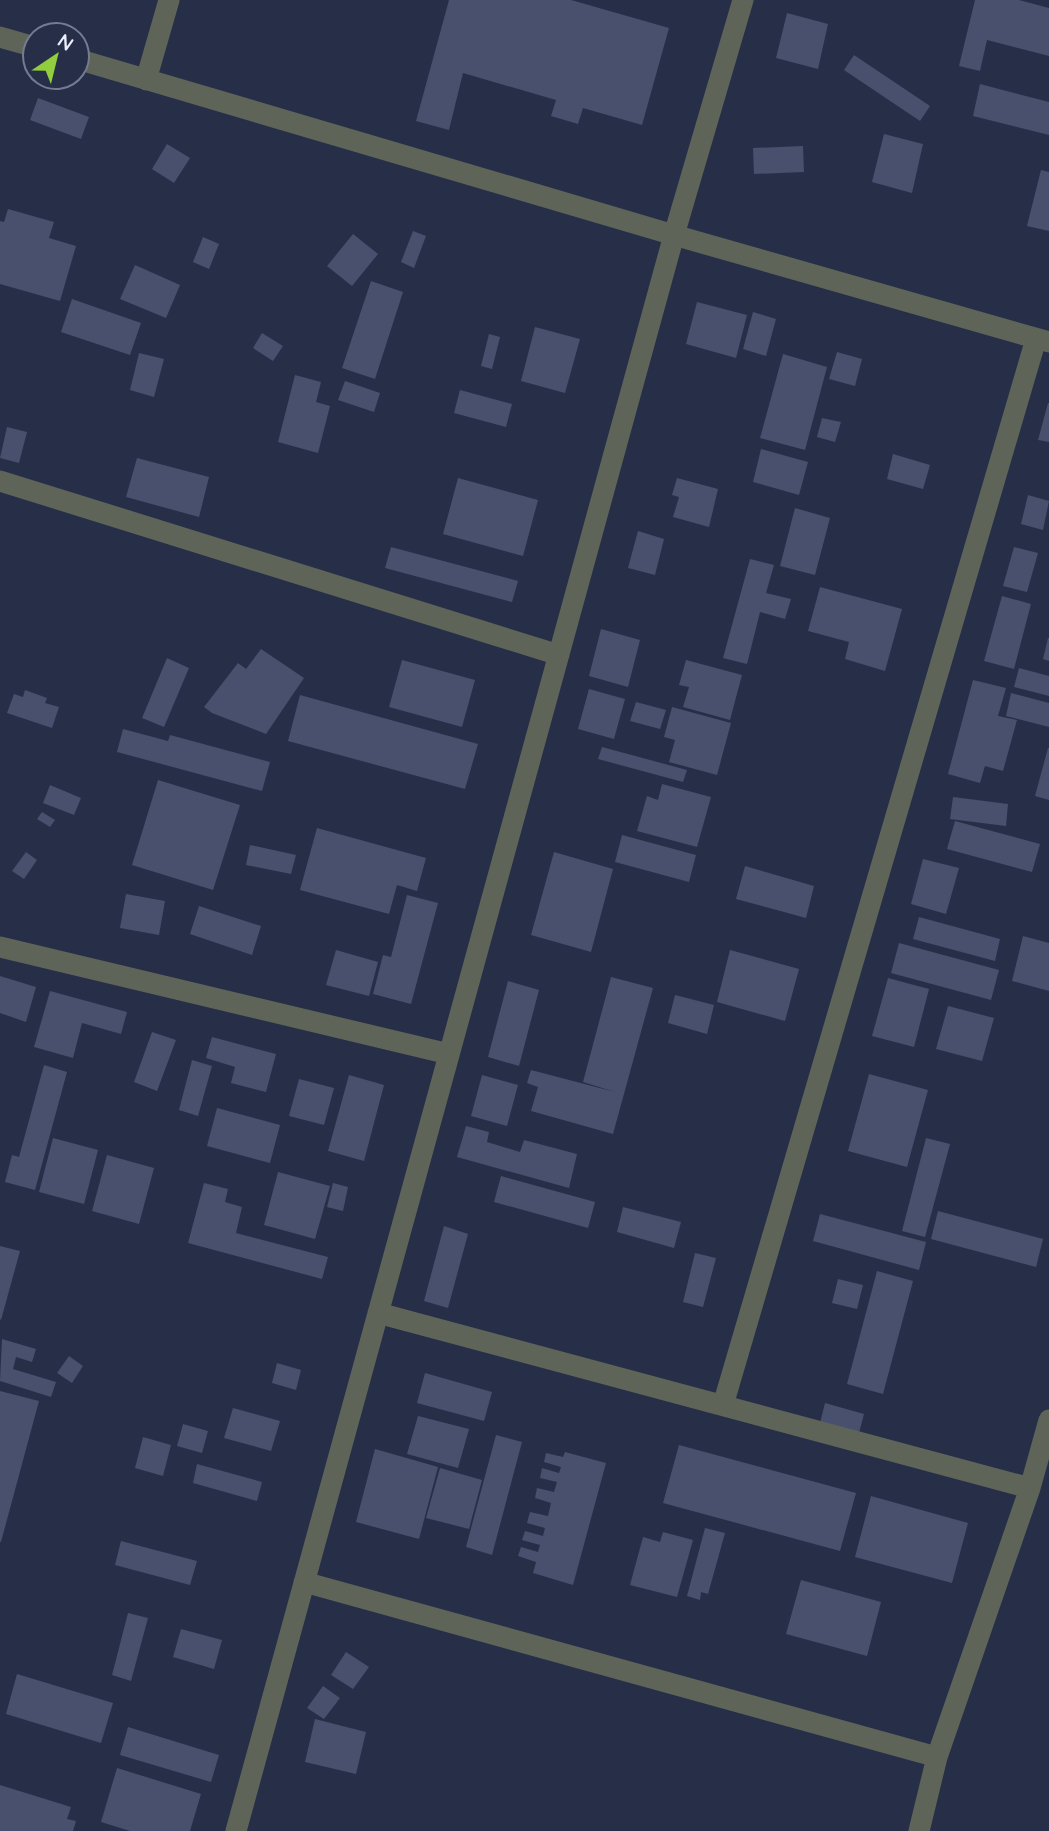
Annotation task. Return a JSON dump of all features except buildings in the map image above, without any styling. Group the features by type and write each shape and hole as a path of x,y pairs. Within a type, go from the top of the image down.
{"street":[{"path":"146,80 169,0"},
{"path":"236,1831 674,235 743,0"},
{"path":"0,37 21,43"},
{"path":"91,63 1043,341 723,1405"},
{"path":"0,481 559,655"},
{"path":"0,947 449,1054"},
{"path":"378,1313 1030,1488"},
{"path":"919,1831 937,1757 1030,1488 1049,1420"},
{"path":"304,1582 937,1757"}]}
